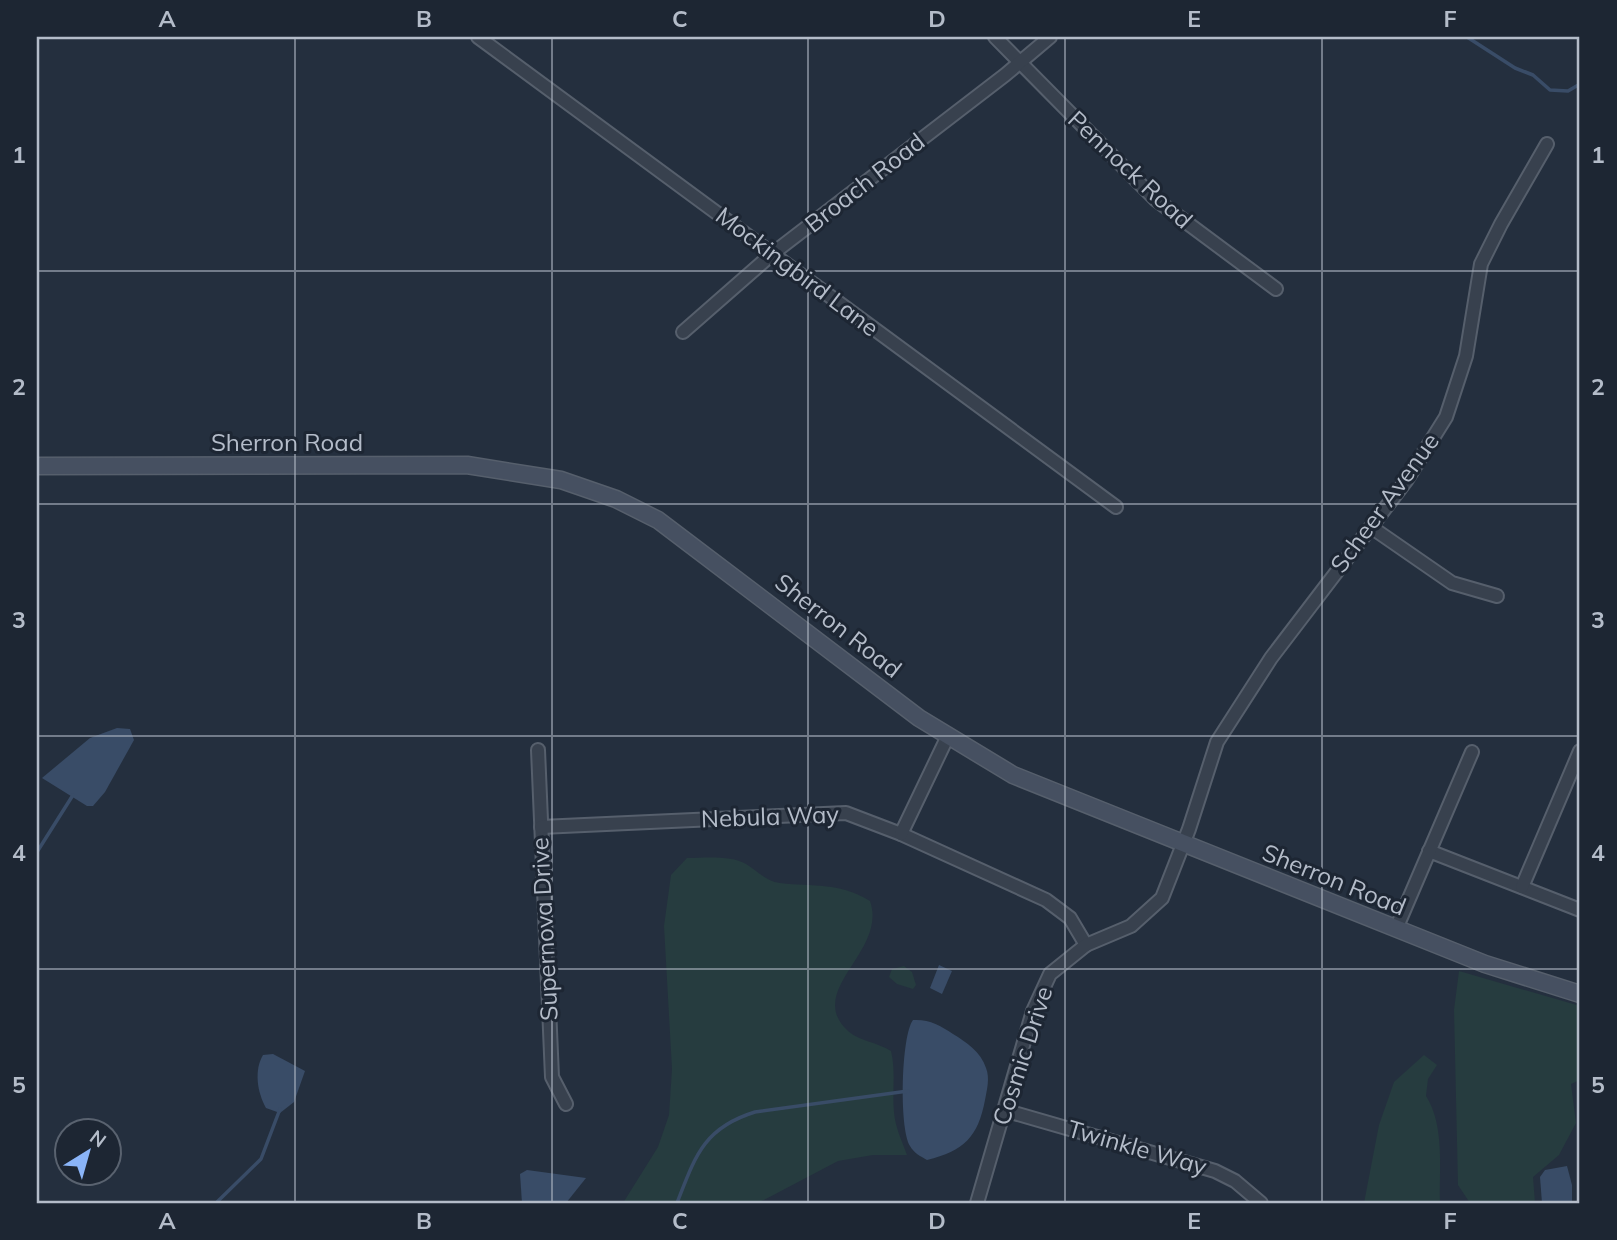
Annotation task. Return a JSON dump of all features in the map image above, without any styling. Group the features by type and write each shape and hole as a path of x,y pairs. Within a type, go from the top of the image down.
{"main road":[{"name":"Sherron Road","path":"37,466 467,466 537,475 589,488 636,508 699,548 947,738 1013,775 1396,929 1524,978 1580,994"}],"street":[{"name":"Mockingbird Lane","path":"478,37 1116,507"},
{"name":"Pennock Road","path":"995,37 1155,199 1276,289"},
{"name":"Broach Road","path":"683,332 772,254 1020,63 1049,37"},
{"name":"Scheer Avenue","path":"1183,845 1217,742 1271,658 1424,454 1453,401 1466,356 1481,264 1504,216 1547,144"},
{"path":"37,466 37,477"},
{"path":"1371,527 1452,583 1497,596"},
{"path":"901,834 947,738"},
{"name":"Supernova Drive","path":"538,750 552,1077 566,1104"},
{"path":"1522,887 1580,751"},
{"path":"1396,929 1472,752"},
{"name":"Nebula Way","path":"541,827 835,812 857,815 1046,900 1070,918 1086,945"},
{"name":"Cosmic Drive","path":"977,1203 1041,992 1050,974 1086,945 1131,926 1154,908 1171,881 1183,845"},
{"path":"1429,851 1580,910"},
{"name":"Twinkle Way","path":"1004,1110 1215,1171 1254,1201"}],"green space":[{"path":"687,858 733,859 775,882 837,888 870,901 872,920 868,937 840,985 835,1001 837,1016 853,1035 891,1051 895,1118 907,1155 873,1155 838,1161 758,1203 623,1203 658,1147 669,1115 672,1069 664,926 671,875"},
{"path":"904,966 912,972 916,985 913,989 897,984 889,977 892,969"},
{"path":"1459,971 1580,1006 1580,1080 1571,1084 1576,1123 1559,1155 1533,1177 1535,1203 1470,1203 1458,1185 1454,1010"},
{"path":"1424,1055 1437,1065 1428,1079 1426,1096 1439,1134 1440,1203 1364,1203 1379,1125 1394,1082"}],"water":[{"path":"117,728 130,729 134,740 105,792 93,806 87,806 42,778 90,738"},
{"path":"939,965 952,971 942,994 930,988"},
{"path":"913,1020 934,1023 968,1044 981,1057 988,1076 982,1113 973,1133 960,1147 927,1160 910,1146 904,1121 904,1062"},
{"path":"273,1054 305,1071 294,1102 280,1113 266,1108 258,1081 258,1067 263,1055"},
{"path":"1567,1166 1572,1185 1572,1203 1542,1203 1540,1177 1545,1170"},
{"path":"527,1170 586,1178 566,1203 522,1203 520,1174"}],"waterway":[{"path":"1467,37 1515,68 1533,75 1550,90 1568,91 1580,84"},
{"path":"37,852 73,795"},
{"path":"677,1203 703,1146 723,1126 737,1119 755,1112 908,1091"},
{"path":"216,1203 261,1159 280,1109"}]}
